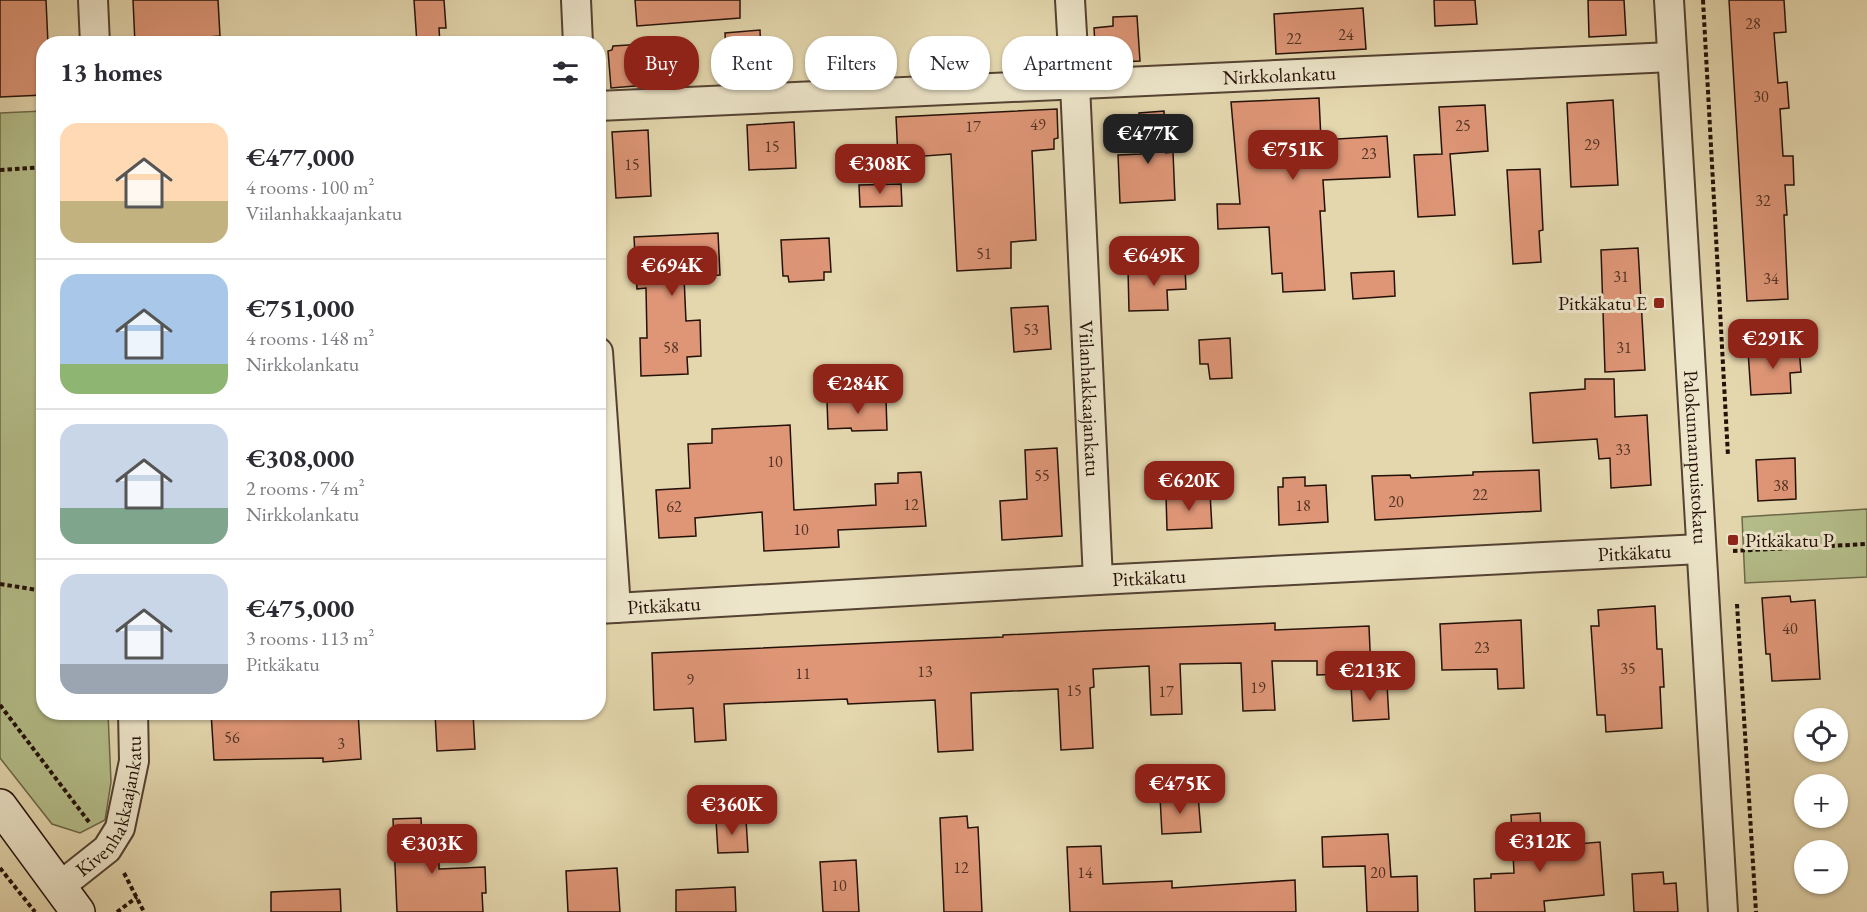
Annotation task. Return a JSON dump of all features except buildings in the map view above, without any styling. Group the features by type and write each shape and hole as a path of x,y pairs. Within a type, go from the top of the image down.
{"main road":[{"path":"0,806 68,899"}],"street":[{"path":"93,0 95,36"},
{"path":"576,0 578,36"},
{"name":"Viilanhakkaajankatu","path":"1070,0 1072,36"},
{"name":"Palokunnanpuistokatu","path":"1669,0 1723,912"},
{"name":"Nirkkolankatu","path":"1133,82 1672,57"},
{"name":"Nirkkolankatu","path":"606,106 1002,88"},
{"name":"Viilanhakkaajankatu","path":"1075,90 1098,580"},
{"name":"Pitkäkatu","path":"607,609 1098,580 1700,549"},
{"path":"606,580 607,609"},
{"name":"Kivenhakkaajankatu","path":"68,899 107,849 120,828 134,761 133,720"}],"path":[{"path":"1702,0 1728,458"},
{"path":"0,170 36,168"},
{"path":"1733,540 1733,551 1867,544"},
{"path":"0,584 36,590"},
{"path":"1736,598 1756,912"},
{"path":"0,705 87,820 126,876 144,912"},
{"path":"0,868 35,912"},
{"path":"117,912 137,897"}],"green space":[{"path":"36,111 36,720 108,720 111,782 105,820 80,833 52,824 0,758 0,113"},
{"path":"1867,509 1867,577 1745,583 1742,517"}],"place":[{"name":"Pitkäkatu E","path":"1659,303"},
{"name":"Pitkäkatu P","path":"1733,540"}]}
